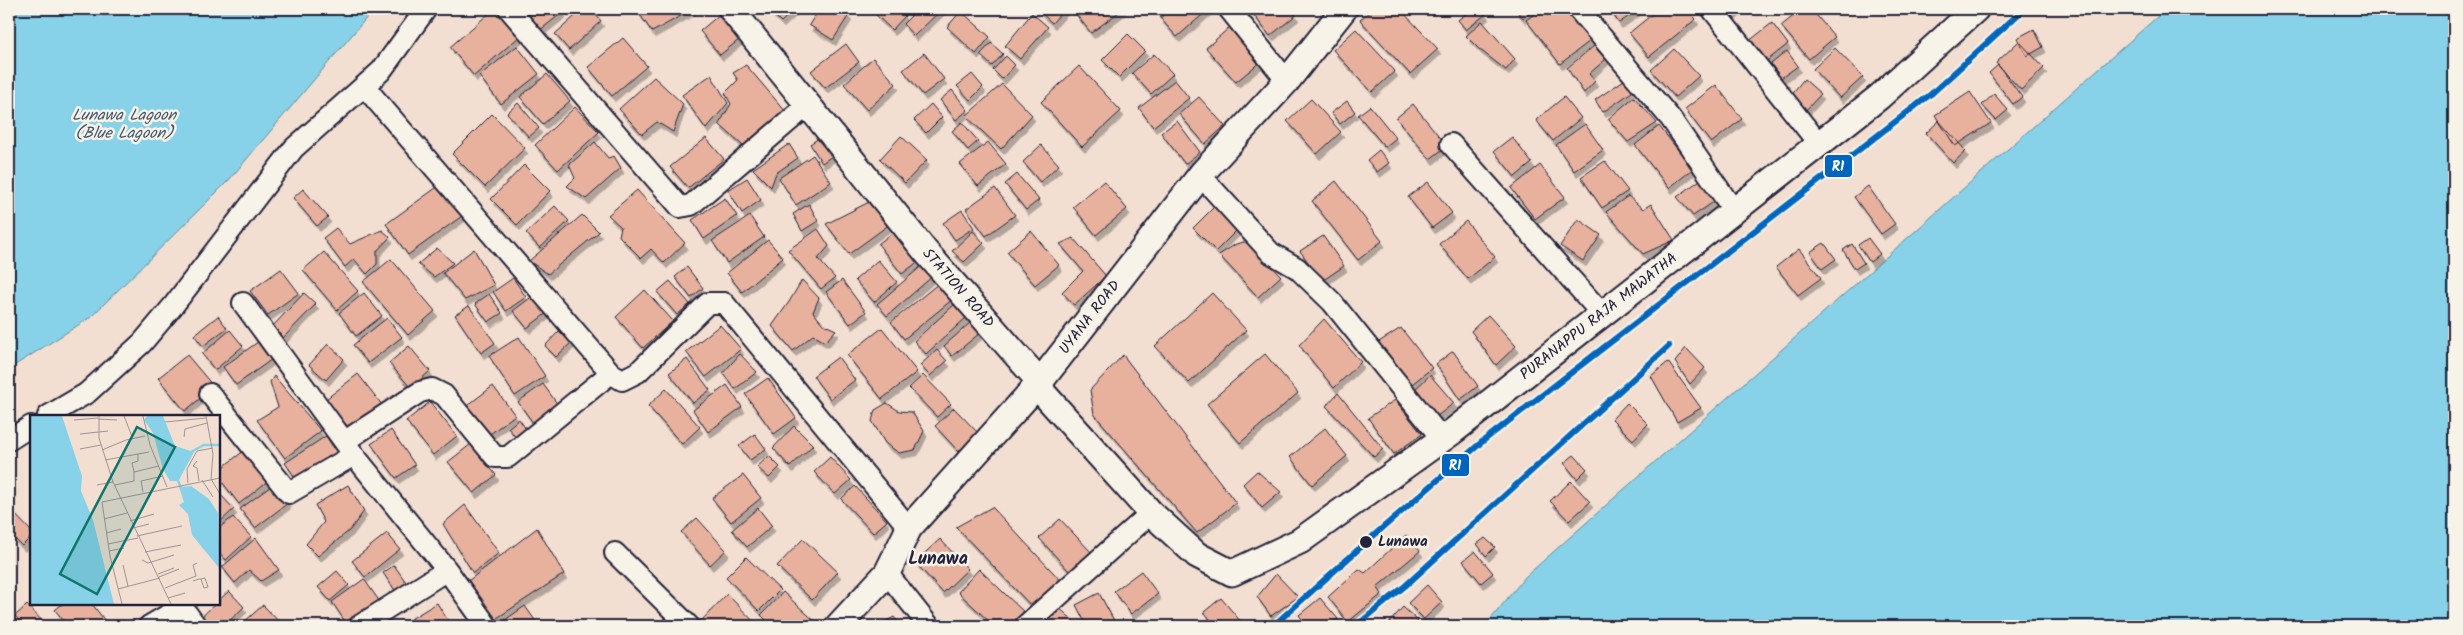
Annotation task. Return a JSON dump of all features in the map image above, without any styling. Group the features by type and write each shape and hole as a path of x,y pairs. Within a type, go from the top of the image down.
{"street":[{"path":"50,415 87,393 142,342 294,148 381,71 426,9"},
{"path":"509,9 680,207 691,205 809,104"},
{"name":"STATION ROAD","path":"731,9 926,252 1040,382 1043,393 1151,513 1197,555"},
{"path":"1229,9 1287,81"},
{"name":"UYANA ROAD","path":"838,626 887,572 909,528 1040,382 1203,172 1287,81 1344,9"},
{"path":"1578,9 1671,119 1734,211"},
{"path":"1712,9 1819,144"},
{"name":"PURANAPPU RAJA MAWATHA","path":"1197,555 1232,574 1300,541 1442,439 1879,97 1976,9"},
{"path":"364,86 611,373 622,380 638,372 708,303 724,303 909,528"},
{"path":"1451,144 1602,314"},
{"path":"1203,172 1201,176 1271,253 1297,268 1332,302 1442,439"},
{"path":"243,303 350,448 447,570 488,626"},
{"path":"210,394 289,493 350,448 420,392 432,389 444,395 495,457 508,457 611,373"},
{"path":"9,440 30,427"},
{"path":"1025,626 1151,513"},
{"path":"615,553 689,626"},
{"path":"359,626 447,570"},
{"path":"887,572 929,626"},
{"path":"149,626 182,605 196,626"}],"water":[{"name":"Lunawa Lagoon (Blue Lagoon)","path":"9,9 374,9 229,180 91,317 9,369"},
{"path":"2166,9 2454,9 2454,626 1485,626 1525,577"}],"building":[{"path":"494,9 497,9 520,36 474,76 450,47"},
{"path":"522,9 560,9 563,12 539,31"},
{"path":"583,9 591,9 601,21 569,50 555,34"},
{"path":"636,9 693,9 652,32"},
{"path":"768,9 795,9 781,22"},
{"path":"819,9 840,9 849,15 833,40 809,25"},
{"path":"881,9 898,9 905,16 892,30 875,14"},
{"path":"907,9 942,9 914,36 903,24 911,16"},
{"path":"1037,9 1065,9 1052,23"},
{"path":"1081,9 1123,9 1091,33 1075,13"},
{"path":"1171,9 1209,9 1177,37 1160,18"},
{"path":"1291,9 1296,15 1270,36 1250,10"},
{"path":"1372,9 1400,9 1438,49 1410,74 1360,20"},
{"path":"1472,9 1482,9 1486,14 1466,30 1458,20"},
{"path":"1515,9 1536,9 1523,18"},
{"path":"1542,9 1567,9 1590,41 1560,64 1526,20"},
{"path":"1609,9 1639,9 1619,23"},
{"path":"1659,9 1687,9 1696,19 1649,57 1629,33"},
{"path":"1723,9 1739,9 1730,17"},
{"path":"1802,9 1811,9 1835,37 1809,59 1781,26"},
{"path":"961,11 990,37 976,54 947,27"},
{"path":"1032,13 1048,27 1020,59 1005,46"},
{"path":"720,14 740,39 720,55 700,31"},
{"path":"1482,21 1515,59 1506,70 1466,36"},
{"path":"1772,23 1788,44 1764,63 1748,42"},
{"path":"1230,27 1260,62 1236,82 1206,48"},
{"path":"1356,29 1395,71 1372,92 1333,50"},
{"path":"2034,29 2043,47 2027,56 2017,38"},
{"path":"1128,34 1145,51 1119,77 1102,60"},
{"path":"623,38 647,66 612,96 588,67"},
{"path":"2019,41 2044,68 2021,90 1996,63"},
{"path":"991,43 1003,54 992,66 980,55"},
{"path":"846,44 859,62 825,88 811,71"},
{"path":"517,46 539,74 501,104 479,76"},
{"path":"1594,46 1606,59 1589,74 1595,81 1584,93 1567,68"},
{"path":"1835,48 1863,77 1840,98 1813,69"},
{"path":"1674,49 1699,76 1675,97 1651,70"},
{"path":"1787,51 1798,66 1781,78 1771,64"},
{"path":"924,53 944,79 923,95 903,70"},
{"path":"1154,54 1173,74 1151,94 1132,73"},
{"path":"1006,56 1015,65 1002,79 993,70"},
{"path":"873,58 896,84 867,110 844,84"},
{"path":"746,65 786,112 743,146 719,124 731,104 725,93 738,80 733,73"},
{"path":"1998,65 2022,97 2013,104 1989,73"},
{"path":"1079,66 1121,111 1082,147 1041,102"},
{"path":"547,74 570,101 543,124 520,97"},
{"path":"972,74 983,87 970,100 957,86"},
{"path":"711,75 728,103 706,129 682,95"},
{"path":"654,77 683,104 673,132 657,122 642,134 619,109"},
{"path":"1804,79 1821,94 1805,111 1789,97"},
{"path":"1175,80 1189,98 1153,127 1139,108"},
{"path":"1624,80 1632,92 1603,112 1595,100"},
{"path":"1002,84 1032,115 1001,149 966,116"},
{"path":"1716,85 1742,119 1711,143 1685,109"},
{"path":"952,90 968,110 956,120 940,100"},
{"path":"1970,92 1991,123 1955,146 1935,115"},
{"path":"1994,94 2008,110 1996,120 1982,105"},
{"path":"1199,97 1225,126 1205,144 1179,114"},
{"path":"1564,97 1581,118 1553,141 1536,120"},
{"path":"1634,97 1657,123 1628,142 1608,119"},
{"path":"1311,99 1341,132 1317,154 1287,121"},
{"path":"1347,101 1355,112 1340,124 1331,113"},
{"path":"518,103 539,128 529,137 507,113"},
{"path":"931,104 942,117 926,133 914,120"},
{"path":"1413,104 1447,146 1430,159 1396,118"},
{"path":"1370,106 1396,138 1385,147 1358,115"},
{"path":"575,107 599,132 558,170 535,145"},
{"path":"492,114 525,148 485,187 452,154"},
{"path":"1177,121 1200,152 1185,164 1161,133"},
{"path":"1939,121 1966,151 1953,163 1926,133"},
{"path":"962,122 978,141 968,150 952,131"},
{"path":"1585,124 1603,150 1574,171 1556,145"},
{"path":"1659,126 1693,169 1669,188 1635,145"},
{"path":"823,135 835,154 822,163 810,144"},
{"path":"901,136 927,160 905,183 880,159"},
{"path":"1512,137 1532,163 1515,177 1494,151"},
{"path":"706,138 724,159 688,188 670,167"},
{"path":"595,142 608,158 614,156 621,168 586,199 567,186 575,178 569,165"},
{"path":"988,142 1006,164 978,186 960,164"},
{"path":"789,144 798,158 776,173 771,187 753,169"},
{"path":"1041,145 1059,165 1040,182 1023,162"},
{"path":"1379,150 1389,163 1377,172 1367,160"},
{"path":"813,155 831,182 796,205 779,178"},
{"path":"1605,161 1628,191 1602,208 1581,177"},
{"path":"524,165 550,191 517,225 491,199"},
{"path":"1540,165 1565,197 1535,219 1511,188"},
{"path":"1017,174 1039,200 1026,210 1005,184"},
{"path":"747,178 761,200 742,213 728,190"},
{"path":"1700,180 1715,201 1693,216 1677,197"},
{"path":"1104,181 1127,209 1096,235 1073,207"},
{"path":"1336,181 1382,241 1358,260 1312,201"},
{"path":"1428,182 1452,213 1432,228 1408,197"},
{"path":"440,185 462,216 408,255 386,224"},
{"path":"1868,186 1895,224 1881,234 1854,197"},
{"path":"995,188 1015,215 986,236 966,209"},
{"path":"303,189 328,217 317,226 293,198"},
{"path":"637,190 685,243 664,263 651,249 641,258 619,236 621,227 608,215"},
{"path":"1628,196 1643,209 1651,204 1674,240 1643,254 1606,212"},
{"path":"725,198 737,216 704,239 692,220"},
{"path":"873,200 890,224 849,254 826,224"},
{"path":"809,204 818,221 802,231 793,214"},
{"path":"1217,204 1240,227 1216,251 1193,228"},
{"path":"555,206 569,221 540,248 526,233"},
{"path":"962,210 974,228 955,240 943,223"},
{"path":"582,215 599,232 548,274 529,261"},
{"path":"750,216 764,237 727,263 712,241"},
{"path":"1578,219 1601,235 1583,261 1560,246"},
{"path":"1466,221 1495,257 1468,279 1439,244"},
{"path":"336,228 350,244 382,230 390,237 377,251 377,264 367,274 354,259 345,267 323,238"},
{"path":"818,229 829,246 818,259 835,278 821,289 788,250"},
{"path":"896,230 920,260 902,274 878,244"},
{"path":"973,231 984,243 964,262 952,251"},
{"path":"1031,231 1059,265 1035,285 1007,252"},
{"path":"1323,236 1344,266 1322,281 1300,251"},
{"path":"1073,238 1106,276 1074,305 1062,292 1083,271 1060,244"},
{"path":"1868,238 1880,254 1870,262 1858,245"},
{"path":"768,240 783,258 742,292 727,273"},
{"path":"1248,241 1281,276 1258,297 1219,255 1236,244"},
{"path":"1824,243 1836,259 1822,269 1810,252"},
{"path":"1852,244 1864,263 1855,269 1843,250"},
{"path":"437,248 453,263 434,277 418,264"},
{"path":"474,249 494,285 465,300 443,273"},
{"path":"1799,249 1821,278 1798,295 1776,267"},
{"path":"324,252 358,291 337,310 303,270"},
{"path":"391,259 435,311 408,335 363,282"},
{"path":"878,260 897,282 874,302 855,280"},
{"path":"924,264 934,275 887,316 877,304"},
{"path":"687,267 703,288 691,298 675,277"},
{"path":"281,269 299,293 268,315 250,291"},
{"path":"513,278 526,297 506,311 493,292"},
{"path":"802,280 819,298 813,312 823,324 836,330 825,342 813,335 793,351 772,326"},
{"path":"842,280 866,312 850,324 826,292"},
{"path":"670,281 690,304 677,315 657,292"},
{"path":"939,283 953,299 904,339 891,322"},
{"path":"645,290 673,321 643,348 616,317"},
{"path":"304,293 316,304 282,339 271,328"},
{"path":"364,293 382,316 356,336 339,313"},
{"path":"1212,293 1246,330 1189,383 1155,346"},
{"path":"489,294 502,313 488,322 475,304"},
{"path":"534,295 547,313 527,328 513,311"},
{"path":"955,304 967,317 926,354 914,341"},
{"path":"469,306 495,343 481,353 455,315"},
{"path":"1488,315 1516,346 1496,365 1471,331"},
{"path":"218,316 227,328 203,346 194,335"},
{"path":"387,318 402,337 368,363 353,345"},
{"path":"1324,319 1361,362 1334,388 1299,345"},
{"path":"971,322 980,333 952,356 944,346"},
{"path":"720,325 741,349 706,377 686,352"},
{"path":"882,328 917,372 882,399 847,355"},
{"path":"1401,328 1432,368 1407,388 1374,345"},
{"path":"230,330 243,346 215,370 202,354"},
{"path":"559,331 571,343 556,357 545,346"},
{"path":"519,337 545,376 515,396 489,356"},
{"path":"262,339 275,357 236,385 223,367"},
{"path":"328,344 344,359 326,380 309,365"},
{"path":"409,346 430,371 411,388 389,363"},
{"path":"1686,348 1705,368 1690,384 1675,362"},
{"path":"937,350 947,361 930,376 920,365"},
{"path":"1453,351 1478,386 1460,400 1436,364"},
{"path":"740,354 757,372 735,389 723,373"},
{"path":"1265,354 1298,393 1240,443 1207,404"},
{"path":"187,355 214,387 185,411 158,378"},
{"path":"1123,355 1236,503 1197,533 1094,414 1090,390"},
{"path":"838,357 855,380 830,399 813,376"},
{"path":"687,359 710,390 693,403 669,373"},
{"path":"1668,362 1701,408 1677,422 1651,376"},
{"path":"358,374 383,406 351,431 326,399"},
{"path":"923,375 951,404 937,417 909,388"},
{"path":"1430,375 1454,403 1432,420 1411,393"},
{"path":"274,376 321,431 285,458 257,420 278,407 270,382"},
{"path":"768,378 796,418 774,434 745,394"},
{"path":"543,384 561,409 536,427 518,402"},
{"path":"727,385 742,407 708,432 693,410"},
{"path":"493,386 515,415 486,437 464,408"},
{"path":"666,389 700,427 682,444 648,406"},
{"path":"1338,393 1383,449 1374,457 1326,406"},
{"path":"1395,400 1422,434 1394,454 1368,418"},
{"path":"430,402 457,436 433,455 406,421"},
{"path":"887,403 899,411 912,412 924,431 915,450 899,453 885,443 872,421 875,410"},
{"path":"1627,403 1648,424 1633,440 1612,419"},
{"path":"954,408 979,434 959,452 935,426"},
{"path":"519,419 528,432 518,440 508,428"},
{"path":"794,426 813,445 790,467 773,448"},
{"path":"1325,428 1347,456 1312,485 1290,457"},
{"path":"391,430 415,465 396,478 371,444"},
{"path":"755,434 766,449 750,460 739,446"},
{"path":"326,436 339,456 299,483 285,463"},
{"path":"471,444 496,475 474,493 448,462"},
{"path":"245,450 269,480 239,504 220,479 220,469"},
{"path":"1574,455 1587,469 1577,479 1564,463"},
{"path":"769,456 780,467 769,478 757,467"},
{"path":"830,457 851,480 835,494 814,472"},
{"path":"1257,471 1281,492 1262,508 1243,484"},
{"path":"743,475 761,498 731,522 712,498"},
{"path":"1571,481 1590,502 1569,521 1550,501"},
{"path":"274,484 288,503 255,528 240,509"},
{"path":"348,485 364,511 350,530 318,556 306,544 324,522 315,505"},
{"path":"855,486 887,521 873,533 841,499"},
{"path":"220,494 234,509 220,522"},
{"path":"465,505 499,553 473,573 443,524"},
{"path":"992,507 1064,584 1036,611 956,527"},
{"path":"758,508 772,526 747,547 732,530"},
{"path":"12,511 30,530 30,538 22,546 9,533 9,513"},
{"path":"233,517 251,537 226,560 220,553 220,527"},
{"path":"697,518 726,550 710,565 681,532"},
{"path":"1060,519 1091,552 1070,572 1039,538"},
{"path":"537,528 564,574 494,620 468,581"},
{"path":"387,533 400,549 365,577 352,561"},
{"path":"1406,535 1420,551 1377,587 1382,594 1348,622 1328,597 1359,569 1365,573"},
{"path":"256,538 279,570 261,581 249,570 235,583 222,567"},
{"path":"1485,538 1495,547 1486,556 1477,544"},
{"path":"803,539 838,572 812,600 777,566"},
{"path":"940,539 968,569 943,593 915,562"},
{"path":"1475,551 1493,573 1481,583 1463,561"},
{"path":"746,557 780,590 759,611 726,577"},
{"path":"394,565 408,585 397,593 383,573"},
{"path":"979,569 1028,616 1018,626 994,626 958,592"},
{"path":"337,571 349,585 330,601 318,587"},
{"path":"1141,571 1158,594 1131,614 1114,591"},
{"path":"1276,574 1298,597 1271,616 1257,597"},
{"path":"364,579 382,605 348,626 332,602"},
{"path":"1427,585 1442,602 1424,619 1408,603"},
{"path":"229,591 244,607 224,626 198,626 195,623 214,605 220,605 220,599"},
{"path":"783,592 819,625 772,626 761,615"},
{"path":"1099,593 1117,626 1087,626 1076,605"},
{"path":"727,594 758,626 707,626 701,621"},
{"path":"1221,598 1242,623 1238,626 1216,626 1204,612"},
{"path":"1320,598 1338,619 1328,626 1307,626 1299,615"},
{"path":"437,603 450,624 446,626 413,626 409,620"},
{"path":"1055,604 1079,626 1029,626"},
{"path":"27,605 47,626 25,626 15,616"},
{"path":"61,605 93,605 106,622 102,626 68,626 55,610"},
{"path":"263,605 283,626 246,626 243,623"},
{"path":"525,606 539,626 509,626 505,620"},
{"path":"1403,607 1418,621 1412,626 1390,626 1388,624"},
{"path":"894,617 901,626 877,626"}],"transit line":[{"name":"R1","path":"1273,626 1483,441 1931,94 2024,9"},
{"name":"R1","path":"1356,626 1405,586 1669,346"}],"place":[{"name":"Lunawa","path":"1366,542"}],"district":[{"name":"Lunawa","path":"938,559"}]}
